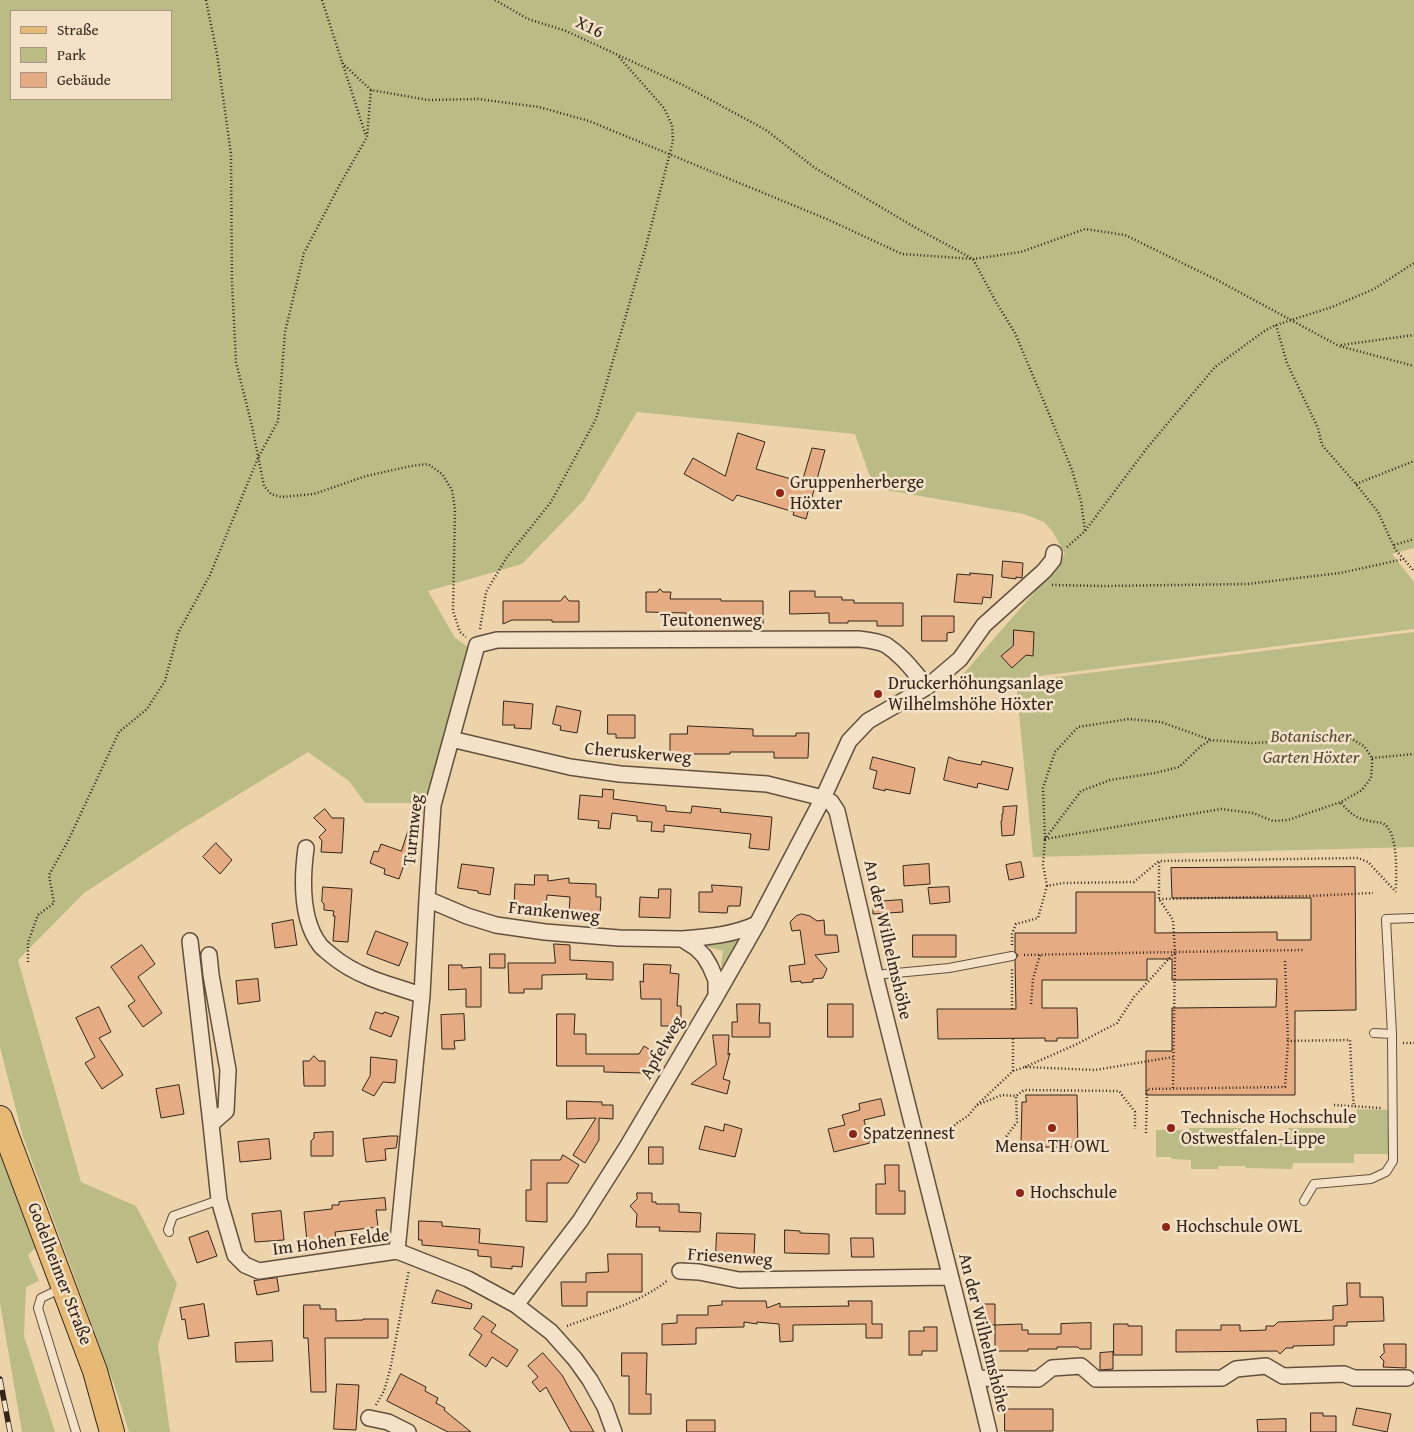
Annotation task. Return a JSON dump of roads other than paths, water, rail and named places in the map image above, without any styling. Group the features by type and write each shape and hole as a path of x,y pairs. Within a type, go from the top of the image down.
{"main road":[{"name":"Godelheimer Straße","path":"0,1118 95,1371 112,1432"}],"street":[{"path":"823,798 849,741 868,721 927,687 960,660 984,624 1044,572 1053,557"},
{"name":"Teutonenweg","path":"477,645 497,640 859,639 885,645 908,663 927,687"},
{"name":"Turmweg","path":"404,1254 433,805 477,645"},
{"name":"Cheruskerweg","path":"451,739 570,767 620,774 767,784 823,798"},
{"name":"Apfelweg","path":"516,1305 580,1221 627,1147 758,924 823,798"},
{"name":"An der Wilhelmshöhe","path":"823,798 831,802 837,811 875,975 988,1432"},
{"path":"306,848 303,880 305,906 310,927 320,945 342,964 373,980 422,995"},
{"name":"Frankenweg","path":"426,899 467,916 496,925 545,932 619,938 682,939 732,934 758,924"},
{"path":"682,939 696,948 710,966 716,980 716,996"},
{"name":"Im Hohen Felde","path":"190,942 218,1200 235,1255 245,1265 258,1271 404,1254 468,1279 516,1305 551,1332 575,1359 590,1380 605,1407 614,1432"},
{"path":"209,955 210,975 228,1070 226,1111 211,1124"},
{"name":"Friesenweg","path":"680,1271 699,1272 739,1280 950,1277"},
{"path":"976,1378 1038,1379 1052,1368 1081,1366 1096,1379 1222,1378 1236,1369 1266,1366 1283,1376 1344,1374 1354,1378 1408,1378"},
{"path":"369,1418 388,1422 408,1432"}],"lane":[{"path":"1304,1201 1314,1184 1371,1178 1386,1172 1393,1161 1392,1034 1386,920 1414,918"},
{"path":"875,975 949,968 1012,956"},
{"path":"1374,1033 1392,1034"},
{"path":"169,1232 173,1216 218,1200"},
{"path":"64,1287 42,1298 38,1308 76,1432"}],"railway":[{"path":"0,1379 10,1432"}],"place":[{"name":"Gruppenherberge Höxter","path":"780,493"},
{"name":"Druckerhöhungsanlage Wilhelmshöhe Höxter","path":"878,694"},
{"name":"Mensa TH OWL","path":"1052,1128"},
{"name":"Technische Hochschule Ostwestfalen-Lippe","path":"1171,1128"},
{"name":"Spatzennest","path":"853,1134"},
{"name":"Hochschule","path":"1020,1193"},
{"name":"Hochschule OWL","path":"1166,1227"}],"park label":[{"name":"Botanischer Garten Höxter","path":"1311,748"}]}
